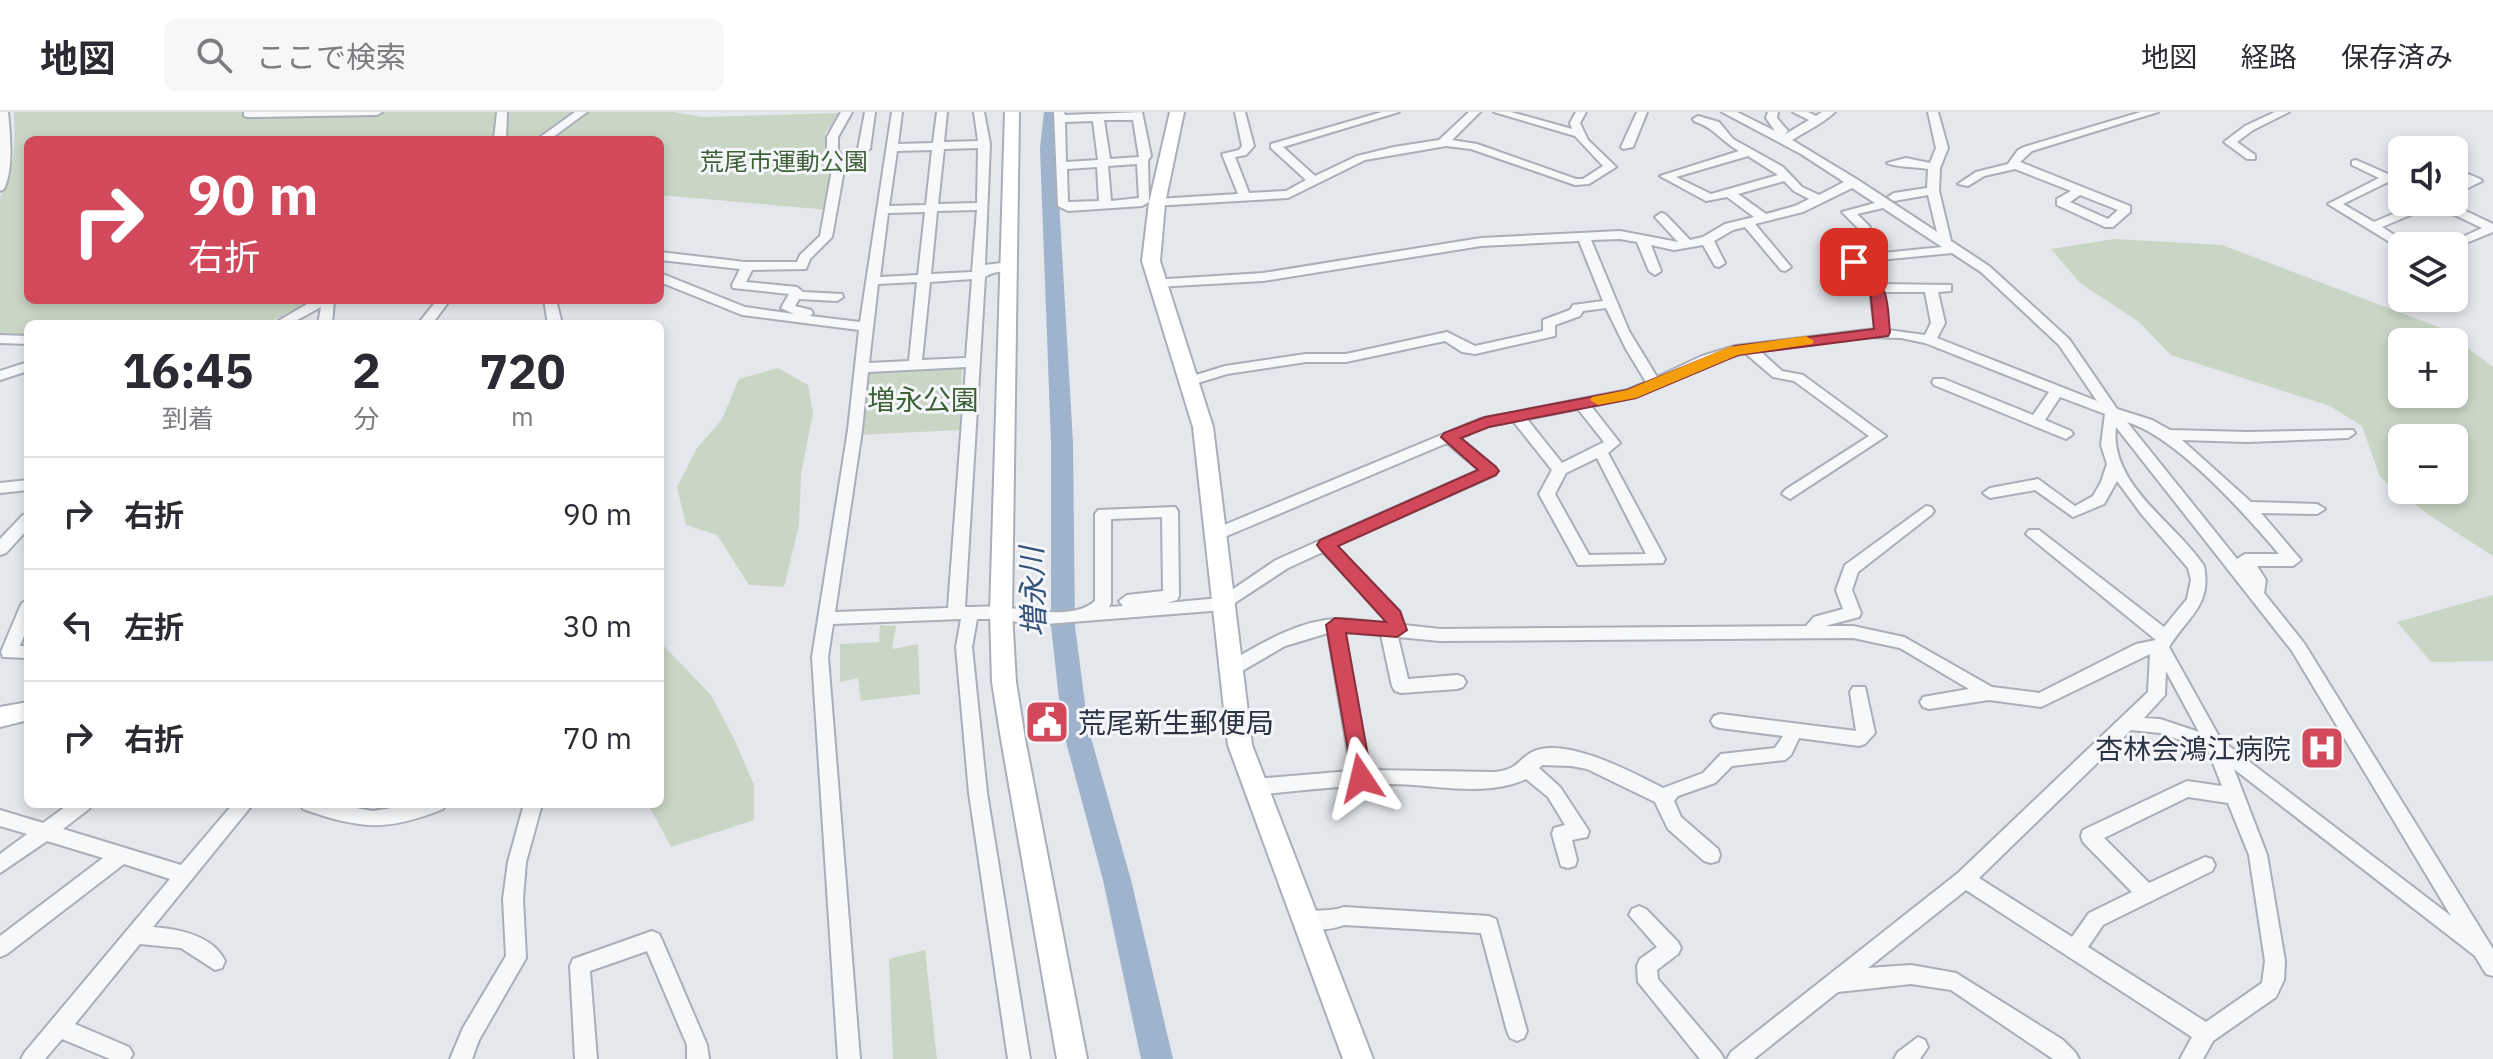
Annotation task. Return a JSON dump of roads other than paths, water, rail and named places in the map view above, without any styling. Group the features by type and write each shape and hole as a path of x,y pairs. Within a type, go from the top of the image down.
{"street":[{"path":"0,187 3,181 3,112"},
{"path":"248,114 377,112"},
{"path":"500,136 502,112"},
{"path":"548,136 582,112"},
{"path":"664,256 748,266 795,269 802,266 804,258 822,244 834,201 839,164 830,151 831,133 847,112"},
{"path":"864,149 870,112"},
{"path":"849,1059 820,657 855,430 866,327 897,112"},
{"path":"915,364 942,112"},
{"path":"979,112 984,144 983,206 972,362 964,647 978,793 1019,1059"},
{"path":"1012,112 1001,613 1004,682 1072,1059"},
{"path":"1177,112 1157,203 1151,261 1203,427 1240,745 1358,1059"},
{"path":"1240,112 1248,146 1242,153 1228,154 1245,198"},
{"path":"1315,182 1275,146 1394,112"},
{"path":"1442,144 1475,112"},
{"path":"1499,112 1579,134"},
{"path":"1157,203 1288,194 1342,166 1376,154 1442,144 1473,146 1568,181 1585,182 1610,167 1579,134 1575,123 1581,112"},
{"path":"1627,147 1642,112"},
{"path":"1727,112 1890,200 2006,286 2064,342 2112,412 2298,647 2489,960"},
{"path":"1773,112 1771,118 1782,131 1780,138"},
{"path":"1798,112 1820,121"},
{"path":"1780,138 1820,121 1830,112"},
{"path":"1933,112 1942,148 1934,167 1933,191 1950,246"},
{"path":"1964,184 1980,174 2014,164 2028,149 2153,112"},
{"path":"2251,157 2230,142 2249,128 2284,112"},
{"path":"1137,115 1145,156 1142,160 1145,199 1142,202 1068,207 1062,203 1059,116 1137,115"},
{"path":"1098,117 1104,159 1105,204"},
{"path":"1698,119 1721,129 1729,141 1787,176 1798,189 1818,199"},
{"path":"893,148 984,144"},
{"path":"1746,153 1666,176 1710,198 1787,176"},
{"path":"1061,166 1142,160"},
{"path":"1893,163 1906,161 1934,167"},
{"path":"2356,163 2388,178"},
{"path":"2014,164 2080,190 2115,204 2126,209 2109,224 2061,202 2080,190"},
{"path":"2388,178 2334,204 2388,236"},
{"path":"1156,283 1263,277 1469,243 1620,235 1674,246 1707,240 1729,227 1811,205 1854,182"},
{"path":"1864,227 1848,212 1933,191"},
{"path":"1729,193 1765,219"},
{"path":"884,210 983,206"},
{"path":"2373,227 2399,216"},
{"path":"2467,216 2492,228"},
{"path":"1661,217 1687,244"},
{"path":"1748,223 1785,267"},
{"path":"2468,238 2492,228"},
{"path":"1583,236 1608,304 1655,384"},
{"path":"1642,239 1655,271"},
{"path":"1707,240 1719,263"},
{"path":"1883,257 1950,246"},
{"path":"675,281 693,260"},
{"path":"1838,260 1854,262 1858,275 1874,282 1882,332"},
{"path":"748,266 738,285 797,291 787,308 818,315 818,321"},
{"path":"873,281 979,275 991,267 1009,266"},
{"path":"664,278 742,311 866,327"},
{"path":"1877,288 1946,288"},
{"path":"1929,340 1938,323 1931,288"},
{"path":"795,295 837,297"},
{"path":"288,320 318,304"},
{"path":"428,320 441,304"},
{"path":"1188,382 1225,370 1306,358 1346,358 1447,336 1467,349 1475,350 1550,333 1548,323 1575,313 1578,308 1608,304"},
{"path":"1217,534 1485,422 1631,394 1707,359 1748,348 1882,332 1929,340 2147,423 2167,435 2247,507 2293,560 2245,560 2258,580 2259,589 2255,593"},
{"path":"0,339 24,340"},
{"path":"1748,348 1778,374 1798,378 1879,436 1790,494"},
{"path":"861,368 972,362"},
{"path":"0,376 24,367"},
{"path":"1939,382 2066,434"},
{"path":"2036,422 2057,391"},
{"path":"1581,403 1613,443 1560,470 1547,494 1584,561 1657,559 1600,451"},
{"path":"1738,1059 1965,879 2156,695 2163,642 2195,602 2201,583 2196,566 2128,485 2115,462 2108,438 2112,412"},
{"path":"1516,415 1560,470"},
{"path":"2167,435 2247,437 2348,433"},
{"path":"1091,611 1224,604 1282,564 1490,471 1449,437"},
{"path":"1990,493 2038,484 2073,512 2096,505 2103,497 2115,462"},
{"path":"0,488 24,485"},
{"path":"2247,507 2317,509"},
{"path":"824,618 1001,613 1033,619 1091,611 1171,596 1170,511 1103,514 1091,611"},
{"path":"1811,632 1820,621 1853,613 1844,590 1851,569 1926,511"},
{"path":"0,549 24,523"},
{"path":"2034,534 2163,642 2215,745 2258,855 2275,961 2274,980 2269,990 2206,1034 2191,1059"},
{"path":"1326,545 1394,616 1401,686 1457,682"},
{"path":"24,616 9,652 24,652"},
{"path":"1231,669 1279,642 1316,628 1335,625 1440,635 1853,632 1904,643 1989,693"},
{"path":"1335,625 1361,778"},
{"path":"1929,702 1989,693 2041,700 2142,649 2163,642"},
{"path":"1720,721 1859,739 1866,733 1859,692"},
{"path":"0,717 24,712"},
{"path":"2127,723 2160,726 2215,745 2489,960"},
{"path":"1711,855 1669,817 1664,808 1664,798 1672,791 1709,778 1727,759 1779,755 1785,750 1795,729"},
{"path":"1254,787 1361,778 1486,781 1511,777 1527,769 1537,758 1569,756 1604,766 1664,798"},
{"path":"1527,769 1554,792 1580,831 1561,834 1568,860"},
{"path":"2147,894 2090,836 2187,789 2236,796"},
{"path":"0,865 78,808"},
{"path":"32,1059 241,808"},
{"path":"322,808 350,817 392,820 426,808"},
{"path":"461,1059 470,1035 516,958 513,899 517,862 532,808"},
{"path":"0,818 185,875"},
{"path":"0,948 119,857"},
{"path":"2075,950 2096,919 2205,865"},
{"path":"1965,879 2206,1034"},
{"path":"1639,915 1671,948 1647,966 1648,982 1713,1059"},
{"path":"1304,920 1334,920 1344,916 1489,925 1517,1031"},
{"path":"136,935 185,939 215,961"},
{"path":"586,1059 580,966 652,940 697,1045 698,1059"},
{"path":"1835,984 1879,975 1937,975 1956,982 2056,1047 2068,1059"},
{"path":"59,1027 122,1054"}],"waterway":[{"name":"増永川","path":"1052,112 1048,148 1062,443 1063,626 1075,727 1117,880 1157,1059"}],"place":[{"name":"荒尾新生郵便局","path":"1047,722"},
{"name":"杏林会鴻江病院","path":"2322,748"}],"park label":[{"name":"荒尾市運動公園","path":"784,161"},
{"name":"増永公園","path":"923,399"}]}
